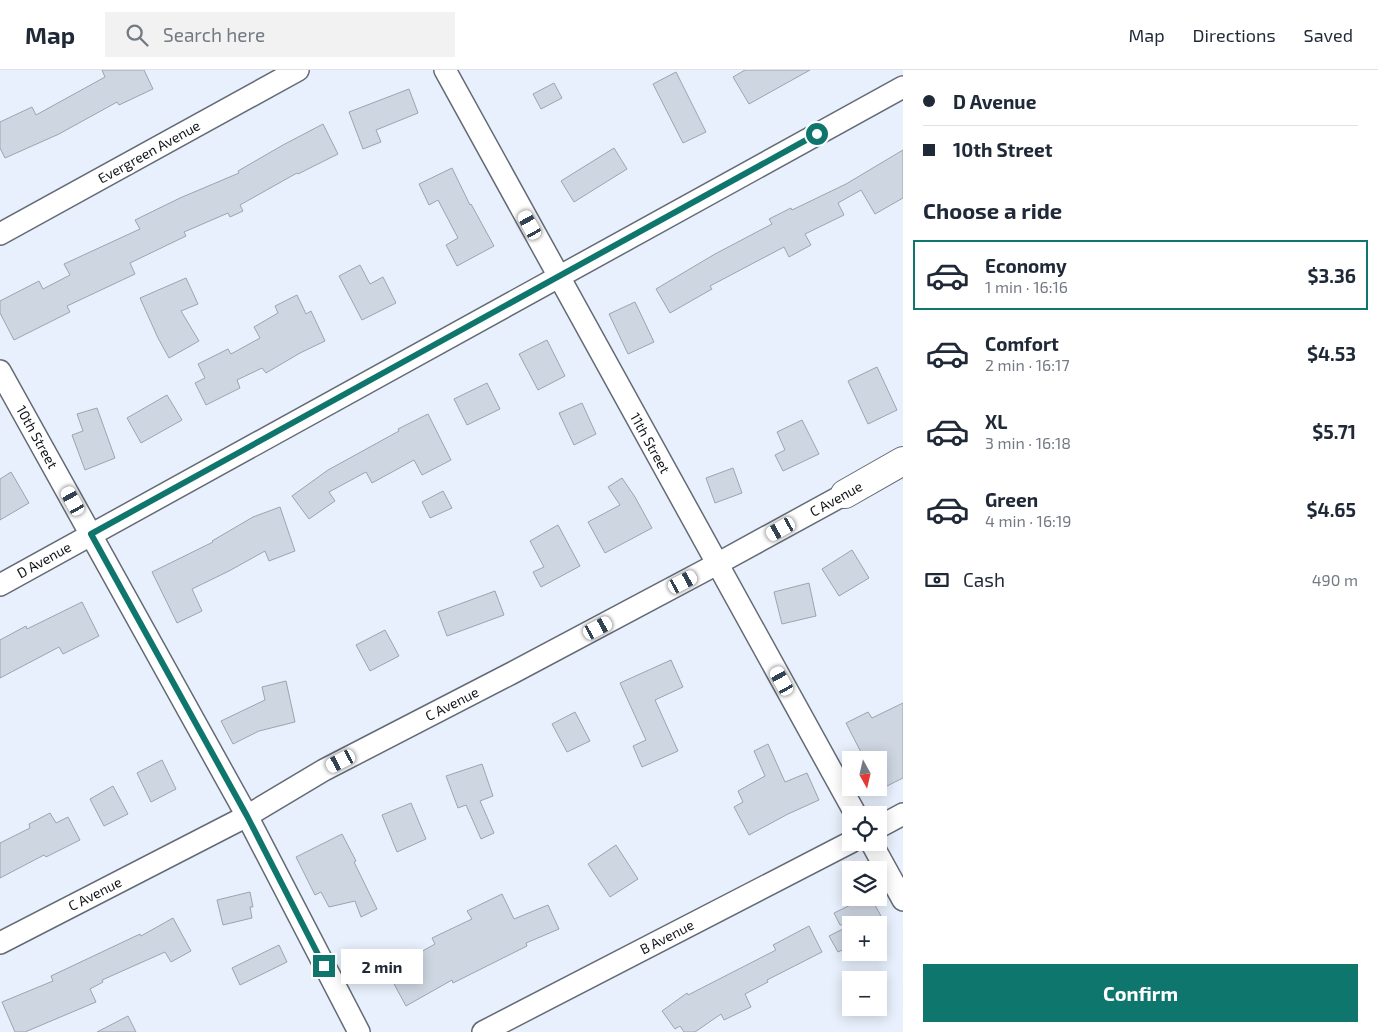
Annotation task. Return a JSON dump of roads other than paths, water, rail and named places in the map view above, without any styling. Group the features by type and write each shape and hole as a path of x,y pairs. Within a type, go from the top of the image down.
{"street":[{"name":"Evergreen Avenue","path":"0,234 264,78 298,70"},
{"name":"11th Street","path":"445,70 851,806"},
{"name":"D Avenue","path":"0,585 903,87"},
{"name":"10th Street","path":"0,371 247,816 359,1032"},
{"name":"C Avenue","path":"0,943 247,816 324,770 717,564 903,461"},
{"path":"887,823 903,814"},
{"name":"B Avenue","path":"483,1032 842,847"},
{"path":"876,851 903,900"}]}
